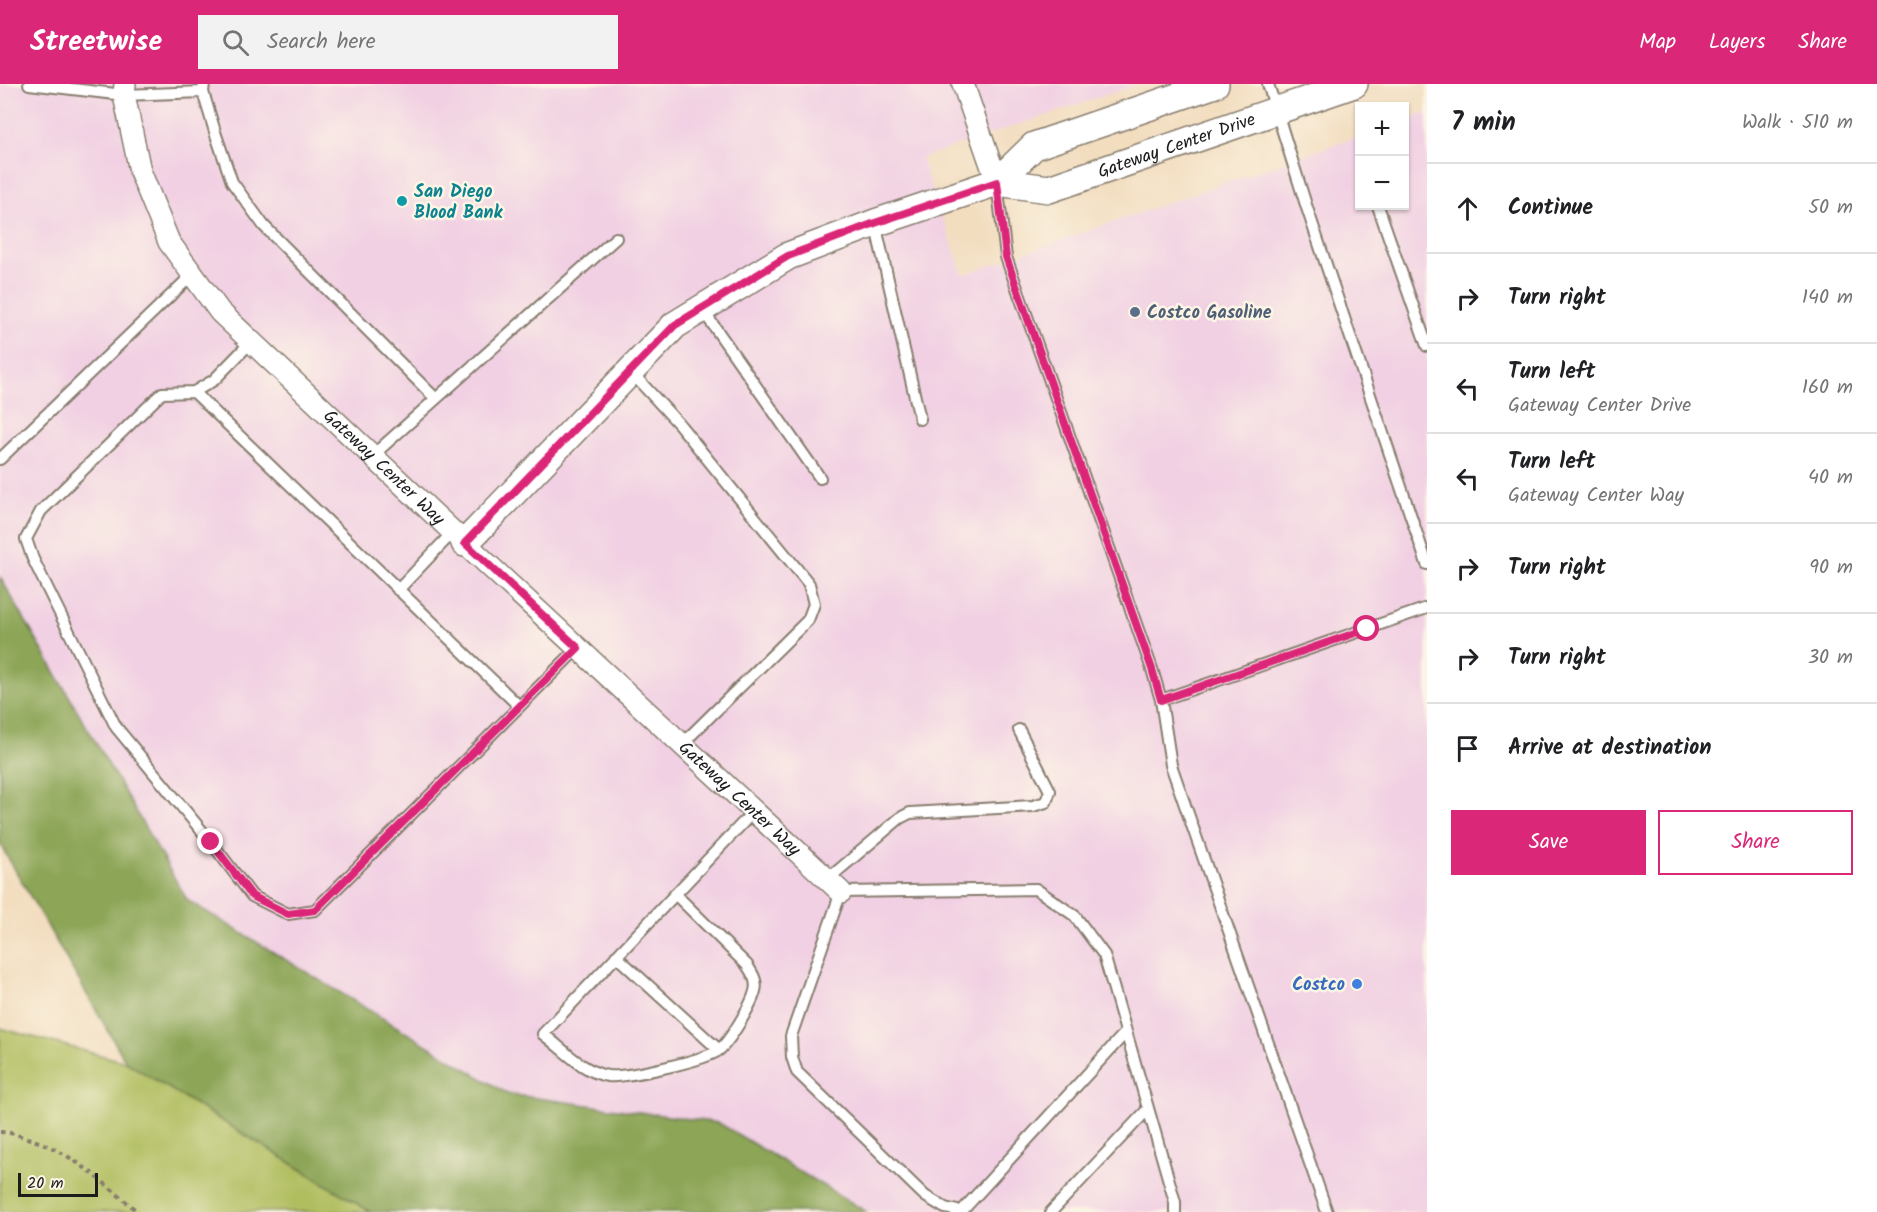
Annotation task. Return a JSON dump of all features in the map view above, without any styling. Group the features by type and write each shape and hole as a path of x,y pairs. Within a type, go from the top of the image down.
{"street":[{"path":"963,84 997,182"},
{"name":"Gateway Center Drive","path":"459,538 675,325 788,256 875,223 997,182 1034,146 1165,97 1215,84"},
{"name":"Gateway Center Drive","path":"997,182 1049,189 1354,84"},
{"name":"Gateway Center Way","path":"124,90 140,171 169,242 219,312 835,886"}],"lane":[{"path":"29,84 124,90 204,88 232,182 264,226 436,399"},
{"path":"1268,84 1310,217 1427,564"},
{"path":"997,182 1006,257 1148,657 1161,700 1171,765 1327,1212"},
{"path":"1379,210 1427,346"},
{"path":"875,223 920,418"},
{"path":"372,456 616,238"},
{"path":"0,459 193,274"},
{"path":"702,308 820,477"},
{"path":"251,342 214,380 194,392 162,393 40,511 26,539 33,559 116,727 252,896 288,914 315,910 578,648"},
{"path":"630,371 679,424 771,534 809,584 814,604 808,620 682,744"},
{"path":"194,392 519,706"},
{"path":"398,590 459,538"},
{"path":"1161,700 1427,608"},
{"path":"1019,730 1050,791 1046,802 1032,806 910,813 900,818 835,886 791,1036 792,1057 797,1072 926,1196 945,1208 962,1212 1126,1032"},
{"path":"675,894 747,965 755,979 756,991 732,1035 719,1050 703,1058 631,1074 609,1076 590,1070 543,1034 616,956 675,894 754,811"},
{"path":"835,886 1036,889 1075,916 1104,955 1175,1202 1175,1212"},
{"path":"616,956 719,1050"},
{"path":"1051,1212 1148,1109"}],"path":[{"path":"0,1132 39,1141 80,1162 138,1212"}],"shaded area":[{"path":"0,84 1138,84 921,158 963,275 1355,137 1355,210 1409,210 1409,119 1427,112 1427,1212 867,1212 719,1123 508,1094 187,900 0,577"}],"green space":[{"path":"0,577 187,900 508,1094 719,1123 867,1212 371,1212 126,1062 0,844"},
{"path":"0,1028 126,1062 371,1212 0,1212"}],"place":[{"name":"San Diego Blood Bank","path":"402,201"},
{"name":"Costco Gasoline","path":"1135,312"},
{"name":"Costco","path":"1357,984"}],"route":[{"path":"211,842 252,896 288,914 315,910 578,648 465,543 675,325 788,256 875,223 997,182 1006,257 1161,700 1367,629"}]}
